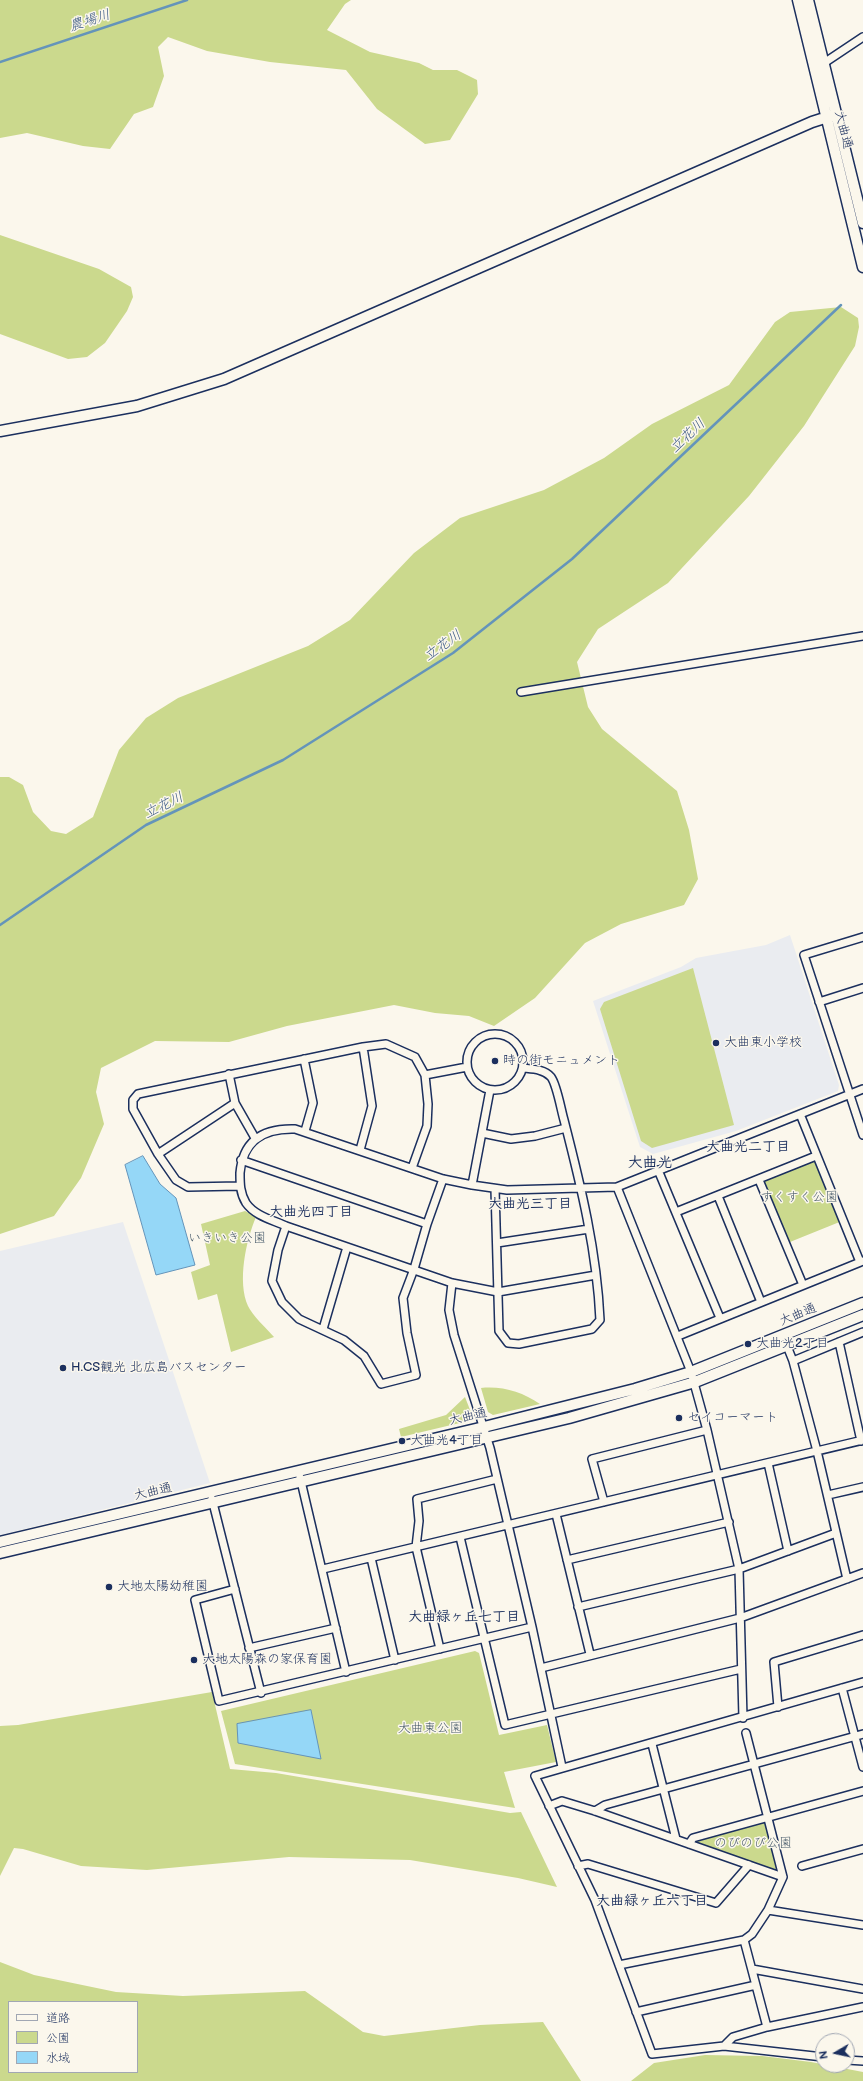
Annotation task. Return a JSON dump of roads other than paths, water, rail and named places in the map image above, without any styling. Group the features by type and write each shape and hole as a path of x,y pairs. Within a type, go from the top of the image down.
{"street":[{"name":"大曲通","path":"798,0 863,267"},
{"name":"大曲通","path":"808,0 863,223"},
{"path":"824,64 863,37"},
{"path":"0,431 137,406 224,379 837,114"},
{"path":"521,692 863,636"},
{"path":"863,938 804,955 863,1135"},
{"path":"819,1002 863,988"},
{"path":"490,1033 500,1033 508,1036 521,1050 523,1068 514,1082 507,1087 490,1090 475,1082 467,1067 466,1058 474,1041 490,1033"},
{"path":"239,1186 188,1187 176,1180 158,1154 133,1109 133,1100 138,1094 229,1074 363,1047 386,1044 416,1057 425,1075 428,1104 427,1126 412,1168"},
{"path":"360,1150 372,1106 363,1047"},
{"path":"304,1059 313,1103 305,1131"},
{"path":"425,1075 467,1067"},
{"path":"495,1189 499,1331 508,1343 519,1344 592,1329 600,1320 596,1275 582,1189 566,1128 551,1078 543,1071 523,1068"},
{"path":"229,1074 235,1103 255,1138"},
{"path":"596,1275 498,1292 452,1283 286,1226 259,1215 247,1203 239,1186 241,1160 255,1138 280,1128 305,1131 443,1179 472,1186 495,1189 582,1189 617,1187 849,1093 863,1089"},
{"path":"472,1186 490,1090"},
{"path":"158,1154 235,1103"},
{"path":"678,1336 862,1262 816,1156 800,1114"},
{"path":"482,1133 511,1139 535,1136 566,1128"},
{"path":"676,1212 816,1156"},
{"path":"241,1160 427,1224"},
{"path":"658,1170 720,1318"},
{"path":"286,1226 278,1250 272,1281 282,1302 299,1319 344,1340 364,1356 381,1384 416,1375 407,1333 403,1298 443,1179"},
{"path":"759,1180 802,1286"},
{"path":"617,1187 678,1336 695,1382 729,1522 738,1569 743,1718"},
{"path":"718,1196 761,1302"},
{"path":"497,1243 589,1229"},
{"path":"323,1329 347,1247"},
{"path":"452,1283 449,1310 454,1335 485,1432 497,1479 532,1627 562,1767"},
{"name":"大曲通","path":"0,1542 211,1497 485,1432 691,1372 863,1303"},
{"name":"大曲通","path":"485,1432 569,1418 695,1382 863,1315"},
{"path":"793,1361 863,1332"},
{"path":"323,1569 862,1441 839,1342"},
{"path":"787,1346 793,1361 817,1451 847,1579"},
{"path":"604,1502 592,1459 707,1430"},
{"path":"768,1463 788,1551"},
{"path":"300,1476 346,1672"},
{"path":"440,1649 416,1547 418,1521 417,1499 497,1479"},
{"path":"828,1495 863,1487"},
{"name":"大曲通","path":"0,1553 211,1497"},
{"path":"211,1497 261,1693"},
{"path":"556,1514 590,1654"},
{"path":"567,1560 729,1522"},
{"path":"578,1607 738,1569 836,1533"},
{"path":"460,1536 505,1726 741,1669"},
{"path":"371,1558 395,1660"},
{"path":"541,1668 590,1654 740,1618 863,1573"},
{"path":"235,1589 195,1600 219,1701 261,1693 440,1649 485,1640 532,1627"},
{"path":"249,1648 336,1628"},
{"path":"778,1707 774,1662 863,1635"},
{"path":"815,2056 724,2046 652,2054 596,1900 535,1776 562,1767 652,1744 743,1718 863,1682"},
{"path":"842,1688 863,1767"},
{"path":"619,1965 744,1940 752,1934 768,1910 783,1877 769,1817 746,1733"},
{"path":"596,1811 605,1805 863,1734"},
{"path":"652,1744 676,1839"},
{"path":"689,1844 693,1838 863,1791"},
{"path":"549,1806 562,1801 596,1811 783,1877"},
{"path":"802,1866 863,1849"},
{"path":"578,1866 588,1864 716,1903 749,1865"},
{"path":"768,1910 863,1925"},
{"path":"744,1940 767,2027"},
{"path":"752,1968 863,1989"},
{"path":"636,2012 756,1985"},
{"path":"724,2046 733,2037 767,2027 863,2007"}],"water":[{"path":"143,1156 160,1184 176,1198 195,1265 156,1275 125,1165"},
{"path":"311,1710 321,1759 238,1743 237,1724"}],"waterway":[{"name":"農場川","path":"0,62 187,0"},
{"name":"立花川","path":"0,925 146,825 283,760 453,653 572,559 841,305"}],"place":[{"name":"大曲東小学校","path":"716,1043"},
{"name":"時の街モニュメント","path":"495,1061"},
{"name":"大曲光2丁目","path":"748,1344"},
{"name":"H.CS観光 北広島バスセンター","path":"63,1368"},
{"name":"セイコーマート","path":"679,1418"},
{"name":"大曲光4丁目","path":"402,1441"},
{"name":"大地太陽幼稚園","path":"109,1587"},
{"name":"大地太陽森の家保育園","path":"194,1660"}],"district":[{"name":"大曲光二丁目","path":"748,1147"},
{"name":"大曲光","path":"650,1163"},
{"name":"大曲光三丁目","path":"530,1204"},
{"name":"大曲光四丁目","path":"311,1212"},
{"name":"大曲緑ヶ丘七丁目","path":"464,1617"},
{"name":"大曲緑ヶ丘六丁目","path":"652,1901"}],"park label":[{"name":"すくすく公園","path":"799,1198"},
{"name":"いきいき公園","path":"227,1239"},
{"name":"大曲東公園","path":"430,1729"},
{"name":"のびのび公園","path":"753,1844"}]}
